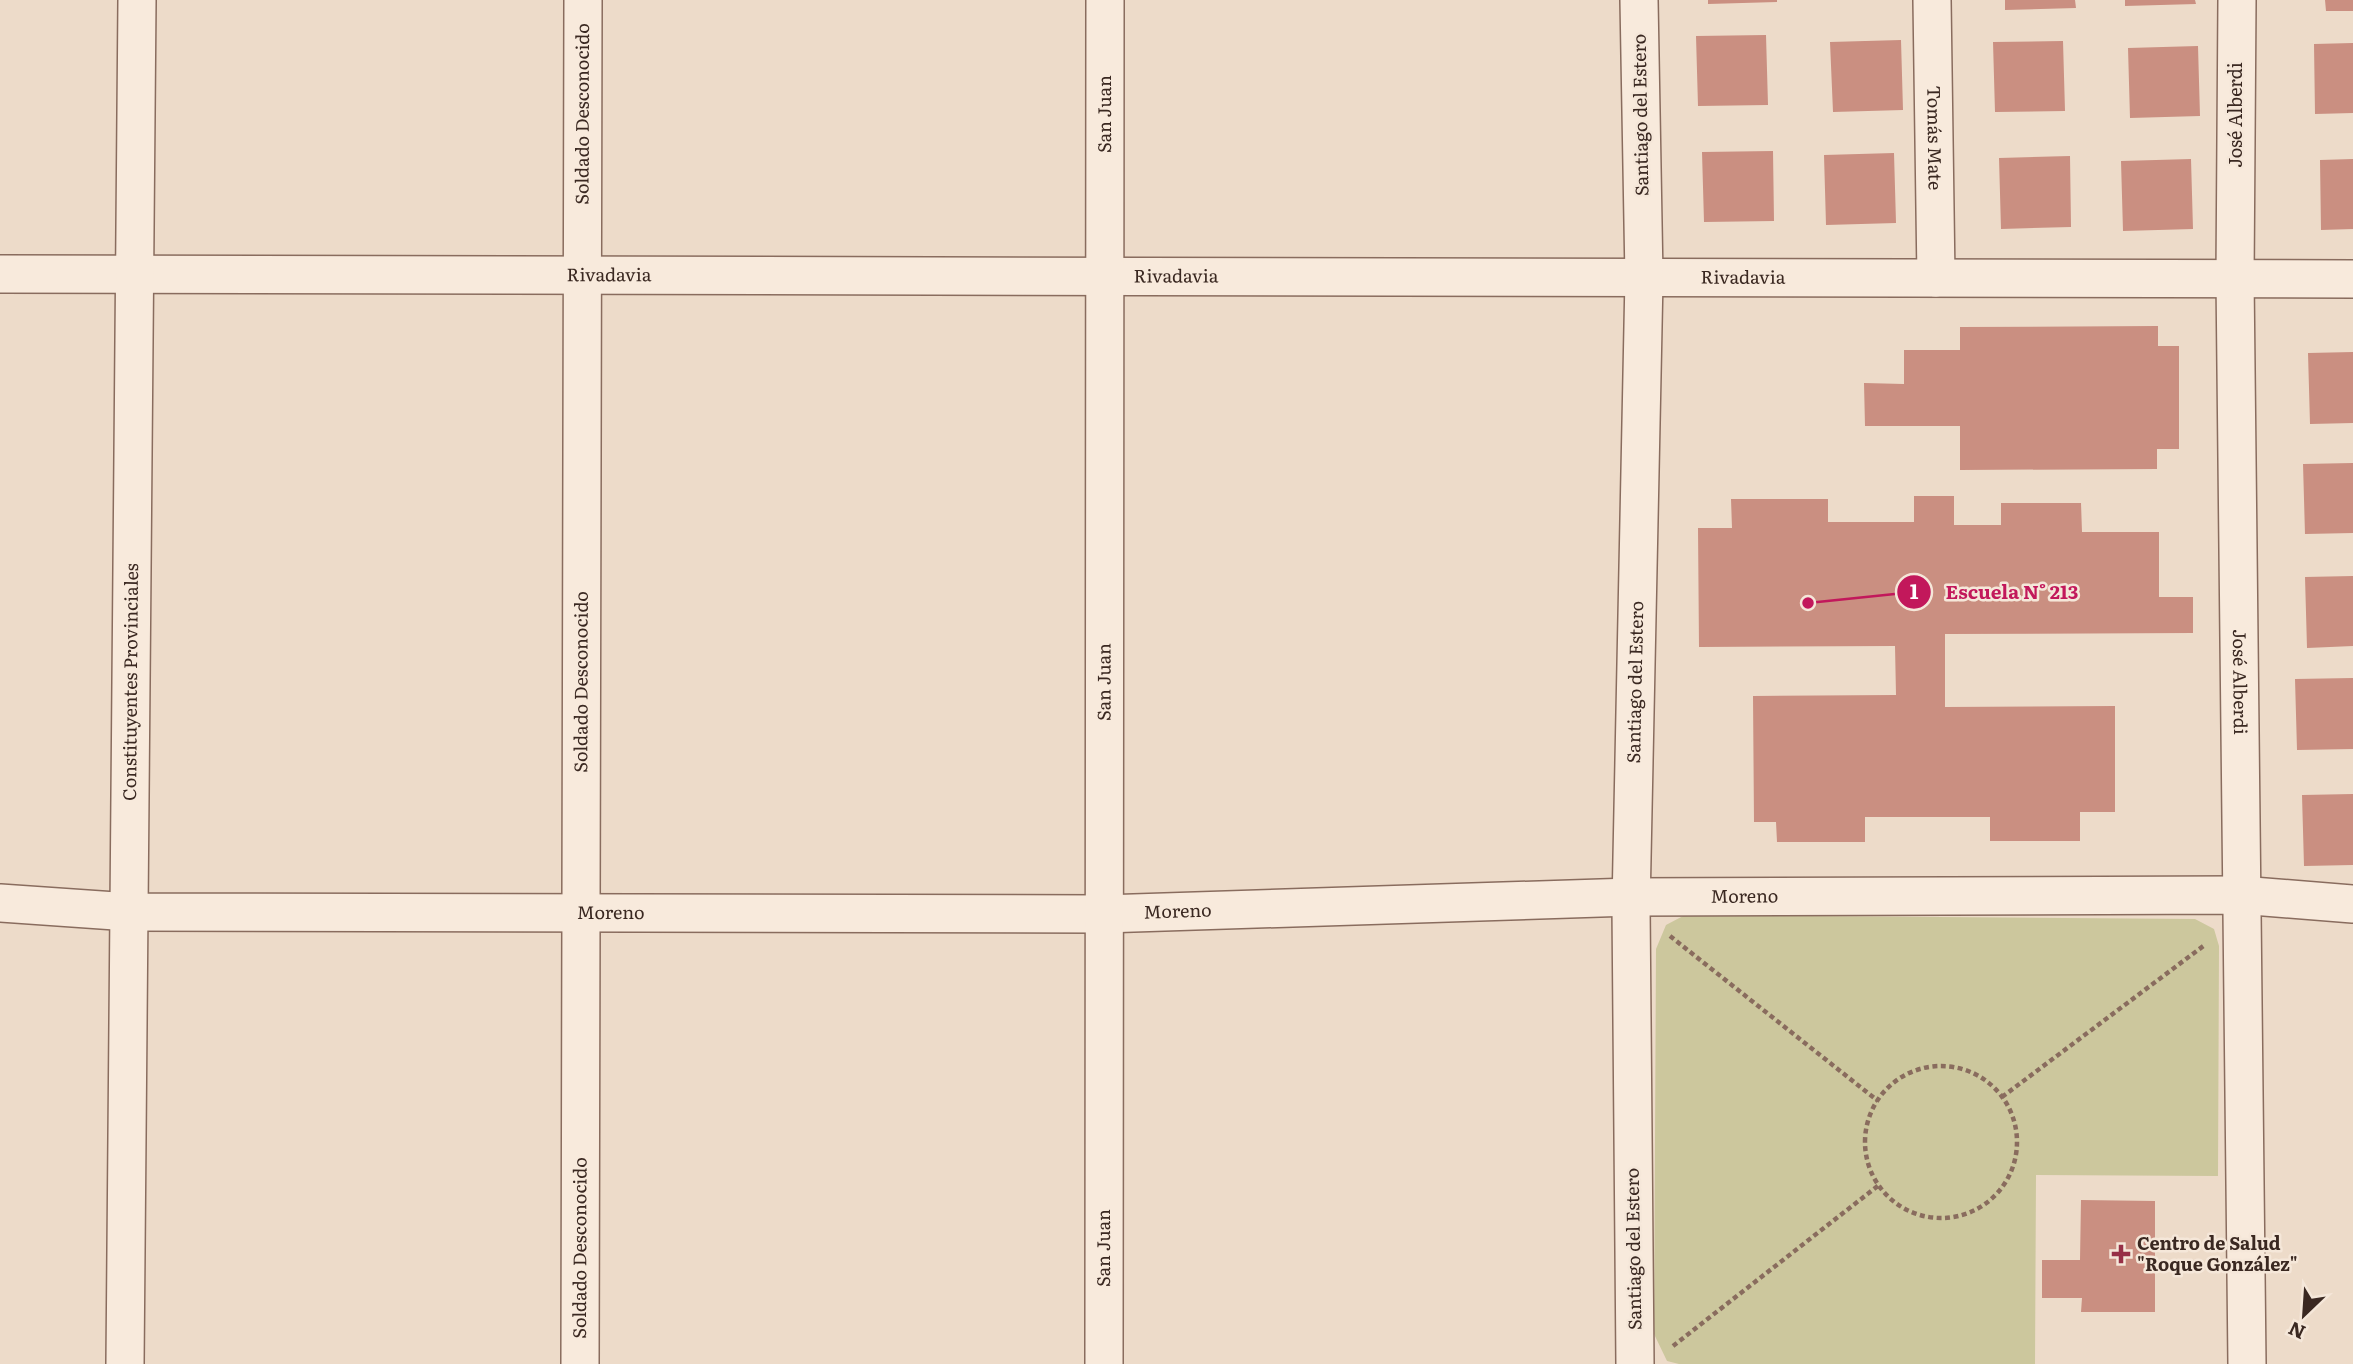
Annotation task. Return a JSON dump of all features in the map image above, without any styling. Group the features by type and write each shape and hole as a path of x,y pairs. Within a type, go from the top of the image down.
{"street":[{"name":"Constituyentes Provinciales","path":"125,1364 137,0"},
{"name":"Soldado Desconocido","path":"580,1364 583,0"},
{"name":"San Juan","path":"1104,1364 1105,0"},
{"name":"Santiago del Estero","path":"1635,1364 1631,901 1644,278 1639,0"},
{"name":"Tomás Mate","path":"1932,0 1936,278"},
{"name":"José Alberdi","path":"2236,0 2235,278 2240,906 2247,1364"},
{"name":"Rivadavia","path":"0,274 2353,279"},
{"name":"Moreno","path":"0,904 130,912 1103,914 1631,901 2240,906 2353,904"}],"path":[{"path":"1631,901 1878,1101"},
{"path":"2002,1097 2240,906"},
{"path":"1946,1066 1971,1072 1992,1085 2002,1097 2015,1125 2018,1145 2014,1166 2005,1184 1989,1202 1969,1214 1946,1219 1922,1217 1901,1207 1879,1185 1870,1170 1864,1144 1868,1119 1878,1101 1898,1079 1921,1068 1946,1066"},
{"path":"1671,1347 1879,1185"}],"shaded area":[{"path":"1685,915 2195,919 2214,929 2219,946 2218,1176 2036,1175 2035,1364 1679,1364 1667,1361 1654,1334 1656,949 1666,925"}],"building":[{"path":"1708,0 1777,0 1777,2 1708,4"},
{"path":"2005,0 2075,0 2076,8 2005,10"},
{"path":"2125,0 2195,0 2196,4 2125,6"},
{"path":"2325,0 2353,0 2353,11 2326,11"},
{"path":"1766,35 1768,105 1698,106 1696,36"},
{"path":"1901,40 1903,110 1833,112 1830,42"},
{"path":"2063,41 2065,111 1995,112 1993,42"},
{"path":"2353,43 2353,113 2315,114 2314,44"},
{"path":"2198,46 2200,116 2130,118 2128,48"},
{"path":"1773,151 1774,221 1704,222 1702,152"},
{"path":"1894,153 1896,223 1826,225 1824,155"},
{"path":"2070,156 2071,227 2001,229 1999,158"},
{"path":"2191,159 2193,229 2123,231 2121,161"},
{"path":"2353,159 2353,229 2321,230 2320,160"},
{"path":"2158,326 2158,346 2179,346 2179,449 2157,449 2157,469 1960,470 1960,426 1865,426 1864,383 1904,384 1904,350 1960,350 1960,327"},
{"path":"2353,352 2353,423 2310,424 2308,353"},
{"path":"2353,463 2353,533 2305,534 2303,464"},
{"path":"1914,496 1954,496 1954,525 2001,525 2001,503 2081,503 2082,532 2159,532 2159,597 2193,597 2193,633 1945,634 1945,707 2115,706 2115,812 2080,812 2080,841 1990,841 1990,817 1865,817 1865,842 1777,842 1776,822 1754,822 1753,696 1896,695 1895,646 1699,647 1698,528 1732,528 1731,499 1828,499 1828,522 1914,522"},
{"path":"2353,576 2353,646 2307,648 2305,577"},
{"path":"2353,678 2353,749 2297,750 2295,679"},
{"path":"2353,794 2353,865 2304,866 2302,795"},
{"name":"Centro de Salud \"Roque González\"","path":"2081,1200 2155,1201 2155,1312 2081,1312 2082,1298 2042,1298 2042,1260 2080,1260"}],"place":[{"name":"Escuela N° 213","path":"1808,603"},
{"name":"Centro de Salud \"Roque González\"","path":"2121,1254"}]}
